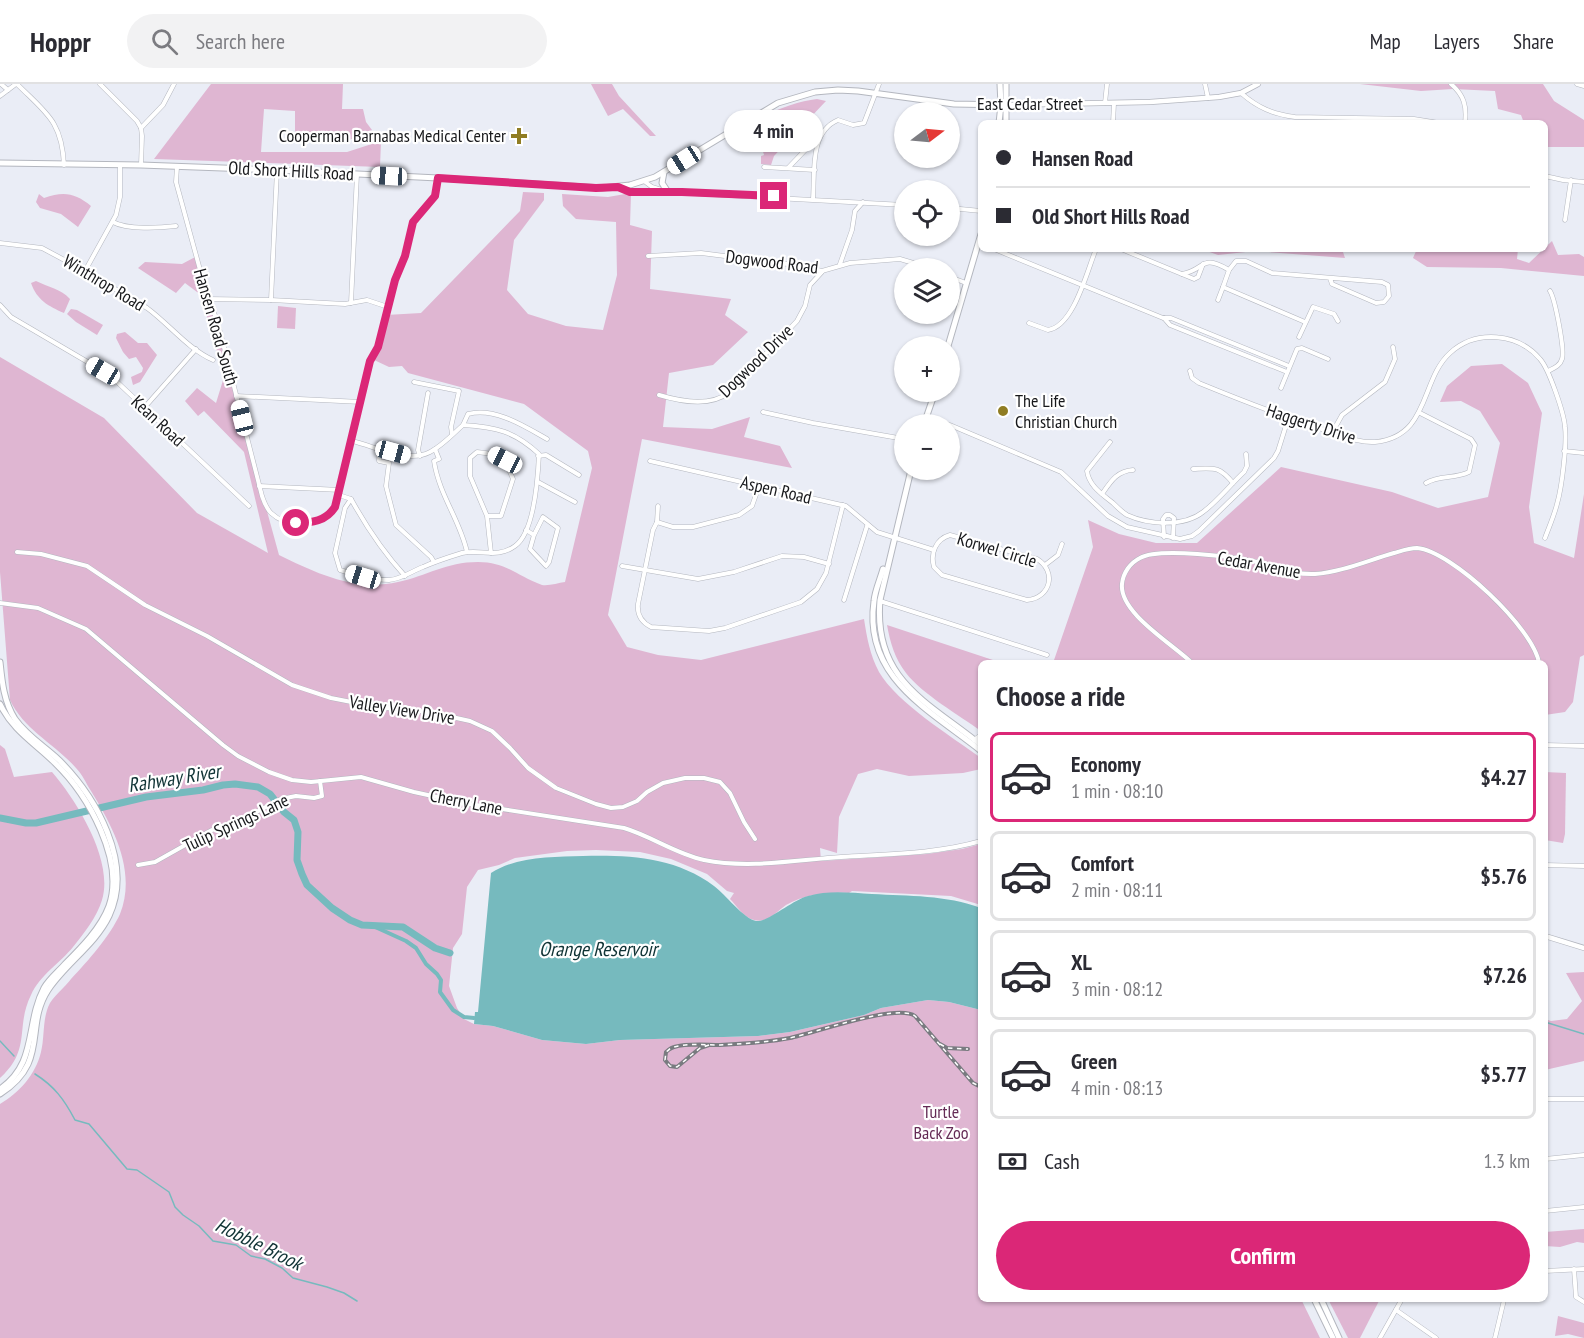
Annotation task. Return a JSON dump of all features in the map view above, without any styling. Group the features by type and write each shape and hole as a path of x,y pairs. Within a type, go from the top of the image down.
{"main road":[{"path":"1000,84 1006,120"},
{"path":"1000,120 1006,84"},
{"name":"East Cedar Street","path":"644,181 664,172 758,114 795,96 838,90 954,104 1114,104 1208,98 1241,93 1258,84"},
{"name":"Old Short Hills Road","path":"0,163 277,170 596,188 618,187 644,181"},
{"path":"664,172 662,183 668,192"},
{"path":"951,336 978,249"},
{"path":"908,480 873,620 880,656 892,678 908,695 978,750"},
{"path":"877,599 885,654 899,678 909,689 978,743"},
{"path":"0,662 4,708 13,727 62,770 90,805 116,861 118,876 115,901 109,916 88,946 48,990 40,1012 36,1041 29,1062 18,1079 0,1094"},
{"path":"0,1089 15,1076 26,1057 35,1011 45,986 84,944 108,908 113,878 111,862 96,815"},
{"path":"1548,937 1584,948"},
{"path":"1315,1302 1333,1338"},
{"path":"1322,1302 1339,1338"}],"street":[{"path":"2,84 8,90"},
{"path":"0,96 17,84 55,122 63,143 64,165"},
{"path":"100,84 137,121 141,128 141,165"},
{"path":"141,128 163,105 174,84"},
{"path":"813,198 820,136 835,121 842,120 858,125 864,123 879,84"},
{"path":"1105,104 1107,84"},
{"path":"1206,84 1208,98"},
{"path":"1451,84 1464,98 1465,120"},
{"path":"1577,84 1584,86"},
{"path":"1241,93 1254,104 1280,115 1359,120"},
{"path":"1113,120 1114,104"},
{"path":"1397,120 1420,120"},
{"path":"788,168 811,144 818,141"},
{"path":"85,271 113,222 119,202 120,165"},
{"name":"Hansen Road South","path":"177,167 176,182 208,299 217,320 259,486 269,511 279,518 296,523 325,518 335,507 339,495"},
{"path":"764,167 815,170"},
{"path":"271,300 277,170"},
{"path":"351,303 357,174"},
{"path":"1548,176 1584,182"},
{"path":"405,576 383,553 371,536 351,499 339,495 370,361 378,347 413,222 435,196 438,178"},
{"path":"1565,220 1571,180"},
{"name":"Old Short Hills Road","path":"644,181 651,187 668,192"},
{"name":"Old Short Hills Road","path":"618,187 630,192 813,198 894,204"},
{"path":"840,265 852,231 855,211 863,202"},
{"path":"960,209 978,211"},
{"path":"113,222 122,226 176,226"},
{"name":"Winthrop Road","path":"0,243 42,248 85,271 147,308 204,356 213,360"},
{"path":"1001,252 1289,366"},
{"path":"1029,322 1048,330 1062,324 1072,309 1095,252"},
{"path":"1128,252 1196,279 1204,263"},
{"name":"Dogwood Road","path":"648,256 700,253 795,265 822,271 840,265 894,259"},
{"path":"1218,300 1232,264 1239,259 1272,273 1382,282 1388,285 1389,296 1384,302 1376,303 1332,284 1330,278"},
{"path":"1182,274 1189,273 1204,263 1216,263 1229,270"},
{"name":"Dogwood Drive","path":"658,395 703,402 723,397 797,321 810,285 822,271"},
{"path":"960,281 966,283"},
{"path":"1223,287 1305,322"},
{"path":"1548,371 1559,365 1563,357 1554,301 1550,291"},
{"path":"208,299 327,304 367,300 388,307"},
{"name":"Kean Road","path":"0,305 16,321 103,371 249,506"},
{"path":"1299,337 1312,308 1334,314 1338,321"},
{"path":"1163,318 1170,325 1287,372"},
{"name":"Haggerty Drive","path":"1190,371 1192,378 1199,383 1288,419 1357,440 1383,440 1405,430 1420,412 1439,367 1444,359 1458,347 1475,339 1494,337 1510,339 1534,353 1548,371 1564,421 1564,452 1558,502 1545,538"},
{"path":"1332,432 1344,412 1385,382 1395,359 1393,347"},
{"path":"1281,388 1298,348 1328,359"},
{"path":"144,408 196,349"},
{"path":"414,382 459,391 451,427 452,434"},
{"path":"420,456 418,450 428,393"},
{"path":"236,396 361,402"},
{"path":"352,441 406,456 420,456 435,449 463,425 468,414 477,412 512,420 547,439"},
{"path":"763,412 894,437"},
{"path":"1420,412 1471,439 1475,445 1469,472 1463,475 1437,478 1426,483"},
{"path":"960,430 1061,472 1117,523 1127,528 1164,537 1186,538 1199,531 1274,458 1288,419"},
{"path":"351,499 345,508 335,553 340,570 363,577 391,580 434,562 467,552 498,554 517,545 526,530 538,482 538,454 522,439 490,427 463,425"},
{"path":"1110,442 1087,471 1092,485 1125,514 1164,522 1187,520 1203,512 1244,472 1246,454"},
{"path":"380,448 379,460 389,463 386,486 396,525 431,556 434,562"},
{"path":"435,449 439,459 434,461 442,493 463,533 467,552"},
{"path":"488,516 501,516 513,479 505,460 493,454 477,452 470,459 470,476 488,516 491,554"},
{"path":"1564,452 1584,453"},
{"path":"538,456 546,455 579,475"},
{"name":"Aspen Road","path":"650,461 843,506 855,512 867,526 893,538"},
{"path":"1193,469 1216,468 1224,472 1233,483"},
{"path":"1102,494 1117,475 1133,470"},
{"path":"538,482 575,502"},
{"path":"259,486 340,490"},
{"path":"657,522 682,528 739,515 752,506 759,486"},
{"path":"658,506 657,522 652,530 644,570 638,608 640,618 651,627 709,631 801,602 817,589 823,581 829,564 843,506"},
{"path":"543,517 558,528 546,566 530,549 534,535 543,517"},
{"path":"1164,522 1164,537"},
{"path":"1173,522 1173,538"},
{"path":"844,600 867,526"},
{"path":"526,530 534,535"},
{"name":"Korwel Circle","path":"955,536 1037,559 1045,565 1050,577 1048,586 1040,596 1027,600 942,575 934,567 934,550 939,541 945,537 955,536"},
{"name":"Korwel Circle","path":"893,538 934,550"},
{"path":"1045,565 1058,555 1062,544"},
{"name":"Cedar Avenue","path":"1189,660 1132,610 1124,599 1122,590 1124,575 1129,567 1140,558 1161,554 1223,557 1258,562 1288,572 1314,574 1416,548 1443,559 1503,607 1533,644 1538,660"},
{"name":"Valley View Drive","path":"17,552 41,554 87,566 145,605 207,636 292,685 331,698 377,707 429,712 470,721 492,731 528,768 556,788 596,804 611,808 622,807 637,801 663,783 685,778 704,778 720,782 730,793 744,822 755,838"},
{"path":"621,566 698,579 734,572 782,556 804,557 829,564"},
{"path":"877,599 1047,656"},
{"name":"Cherry Lane","path":"0,603 38,608 74,622 108,646 238,756 292,780 320,781 361,777 414,792 470,804 624,828 643,833 690,856 714,861 792,861 930,851 978,842"},
{"path":"974,740 978,737"},
{"path":"1548,745 1584,746"},
{"name":"Tulip Springs Lane","path":"138,865 155,862 212,830 249,816 281,799 296,796 314,798 322,796 320,781"},
{"path":"1548,865 1584,866"},
{"path":"1548,1099 1584,1099"},
{"path":"1548,1159 1584,1155"},
{"path":"1548,1211 1584,1207"},
{"path":"1574,1269 1576,1297 1584,1302"},
{"path":"1548,1271 1584,1269"},
{"path":"1380,1338 1400,1302"},
{"path":"1496,1338 1504,1302"},
{"path":"1396,1310 1436,1338"}],"green space":[{"path":"211,84 343,84 342,109 363,109 366,122 372,130 345,142 304,142 295,133 295,111 264,109 261,152 347,152 381,141 380,167 154,159"},
{"path":"591,84 612,84 619,96 656,136 650,136 623,109 608,116"},
{"path":"1360,84 1543,84 1554,101 1584,120 1584,147 1548,147 1548,120 1523,120 1521,115 1498,109 1495,91 1453,89 1421,91"},
{"path":"817,99 826,101 774,156 771,165 761,164 761,156 764,155 755,132 747,134 747,138 727,141 746,126 781,108"},
{"name":"Turtle Back Zoo","path":"523,192 544,193 544,200 514,240 507,290 528,314 566,326 603,330 617,275 616,222 576,219 563,206 562,194 608,197 631,193 630,225 652,231 650,289 731,299 725,315 748,332 713,365 669,373 663,427 712,429 750,417 744,437 780,446 792,468 642,439 608,615 627,647 658,655 701,660 864,619 873,659 887,684 911,707 978,756 978,770 963,773 909,776 877,769 858,774 839,817 837,853 820,848 821,861 927,854 978,845 978,904 951,896 852,891 801,898 786,905 767,919 759,921 750,919 738,908 730,899 734,893 727,891 707,874 671,859 640,852 596,850 567,851 515,858 478,870 467,887 462,934 453,948 449,986 457,1008 464,1019 474,1024 493,1026 542,1040 586,1044 620,1040 758,1036 790,1032 864,1015 881,1008 928,1000 949,1002 978,1009 978,1302 1302,1302 1320,1338 0,1338 0,1104 20,1089 35,1068 41,1052 50,1003 111,931 125,898 126,882 120,850 114,834 82,776 68,759 23,720 10,700 0,572 0,357 104,418 197,513 268,553 244,452 204,411 198,416 185,401 197,388 216,403 224,377 201,295 185,283 176,293 138,268 145,262 182,264 197,256 279,555 336,579 366,585 398,582 456,564 478,562 497,564 542,585 565,582 592,468 588,451 524,404 408,373 402,366 389,367 372,359 386,315 421,313 520,211"},
{"path":"39,194 44,198 69,194 91,206 78,227 61,214 40,208 36,202"},
{"path":"1552,241 1558,255 1579,254 1584,257 1584,276 1501,268 1427,267 1413,258 1416,252 1518,252 1517,259 1529,263 1540,252 1548,252 1548,245"},
{"path":"1210,252 1246,252 1218,255"},
{"path":"1268,252 1343,252 1345,258"},
{"path":"36,281 58,290 70,299 64,313 40,298 31,283"},
{"path":"278,306 296,308 295,329 277,328"},
{"path":"71,309 103,325 97,335 67,314"},
{"path":"125,332 138,343 147,343 157,355 140,382 133,385 131,377 142,372 143,368 136,357 129,359 116,338 117,334"},
{"path":"1502,364 1528,383 1542,413 1529,507 1534,543 1574,558 1584,494 1584,655 1580,657 1573,702 1565,712 1548,715 1548,660 1054,660 1093,547 1088,520 1119,534 1156,543 1197,543 1281,467 1392,492 1438,508 1488,497 1500,443 1480,411 1461,401 1440,402 1447,386 1471,366"},
{"path":"887,625 993,660 978,660 978,729 913,681 902,668 891,644"},
{"path":"0,745 5,749 14,777 52,772 62,784 91,832 103,868 104,884 100,906 90,925 68,953 40,981 31,995 26,1007 20,1047 10,1067 0,1078"},
{"path":"1548,772 1566,773 1563,843 1548,840"},
{"path":"1584,972 1584,1061 1548,1069 1548,1020 1567,1019 1582,1001 1566,973"},
{"path":"1584,1229 1584,1243 1577,1242 1560,1247 1548,1246 1548,1232"},
{"path":"1330,1302 1378,1302 1360,1338 1348,1338"},
{"path":"1558,1316 1584,1323 1584,1338 1568,1334 1555,1336"}],"water":[{"name":"Orange Reservoir","path":"618,856 668,864 699,876 714,886 746,916 756,921 767,918 802,898 832,892 927,897 978,907 978,1009 949,1002 928,1000 881,1008 864,1015 790,1032 758,1036 620,1040 586,1044 542,1040 493,1026 474,1024 475,1012 478,1012 491,873 512,863 548,857"}],"waterway":[{"name":"Rahway River","path":"0,818 36,823 146,797 203,790 223,785 258,787 270,794 284,812 294,820 298,832 297,860 302,874 307,885 332,908 362,925 403,927 435,948 450,953"},
{"path":"373,926 416,948 426,964 441,980 440,992 453,1010 464,1017 474,1018"},
{"name":"Rahway River","path":"1548,1023 1584,1034"},
{"name":"Hobble Brook","path":"0,1041 14,1056"},
{"name":"Hobble Brook","path":"35,1074 58,1094 75,1120 89,1124 127,1169 137,1170 169,1192 175,1207 199,1226 213,1241 236,1245 251,1256 265,1259 282,1268 293,1278 344,1293 357,1301"}],"railway":[{"path":"709,1045 764,1042 802,1035 874,1016 905,1013 915,1016 973,1083 978,1086"},
{"path":"940,1044 947,1048 968,1049"},
{"path":"709,1045 700,1048 677,1067 670,1066 665,1060 666,1052 672,1048 709,1045"}],"place":[{"name":"Cooperman Barnabas Medical Center","path":"519,136"},
{"name":"The Life Christian Church","path":"1003,411"}],"route":[{"path":"296,523 319,521 330,514 335,507 370,361 378,347 413,222 435,196 438,178 596,188 618,187 630,192 774,196"}]}
